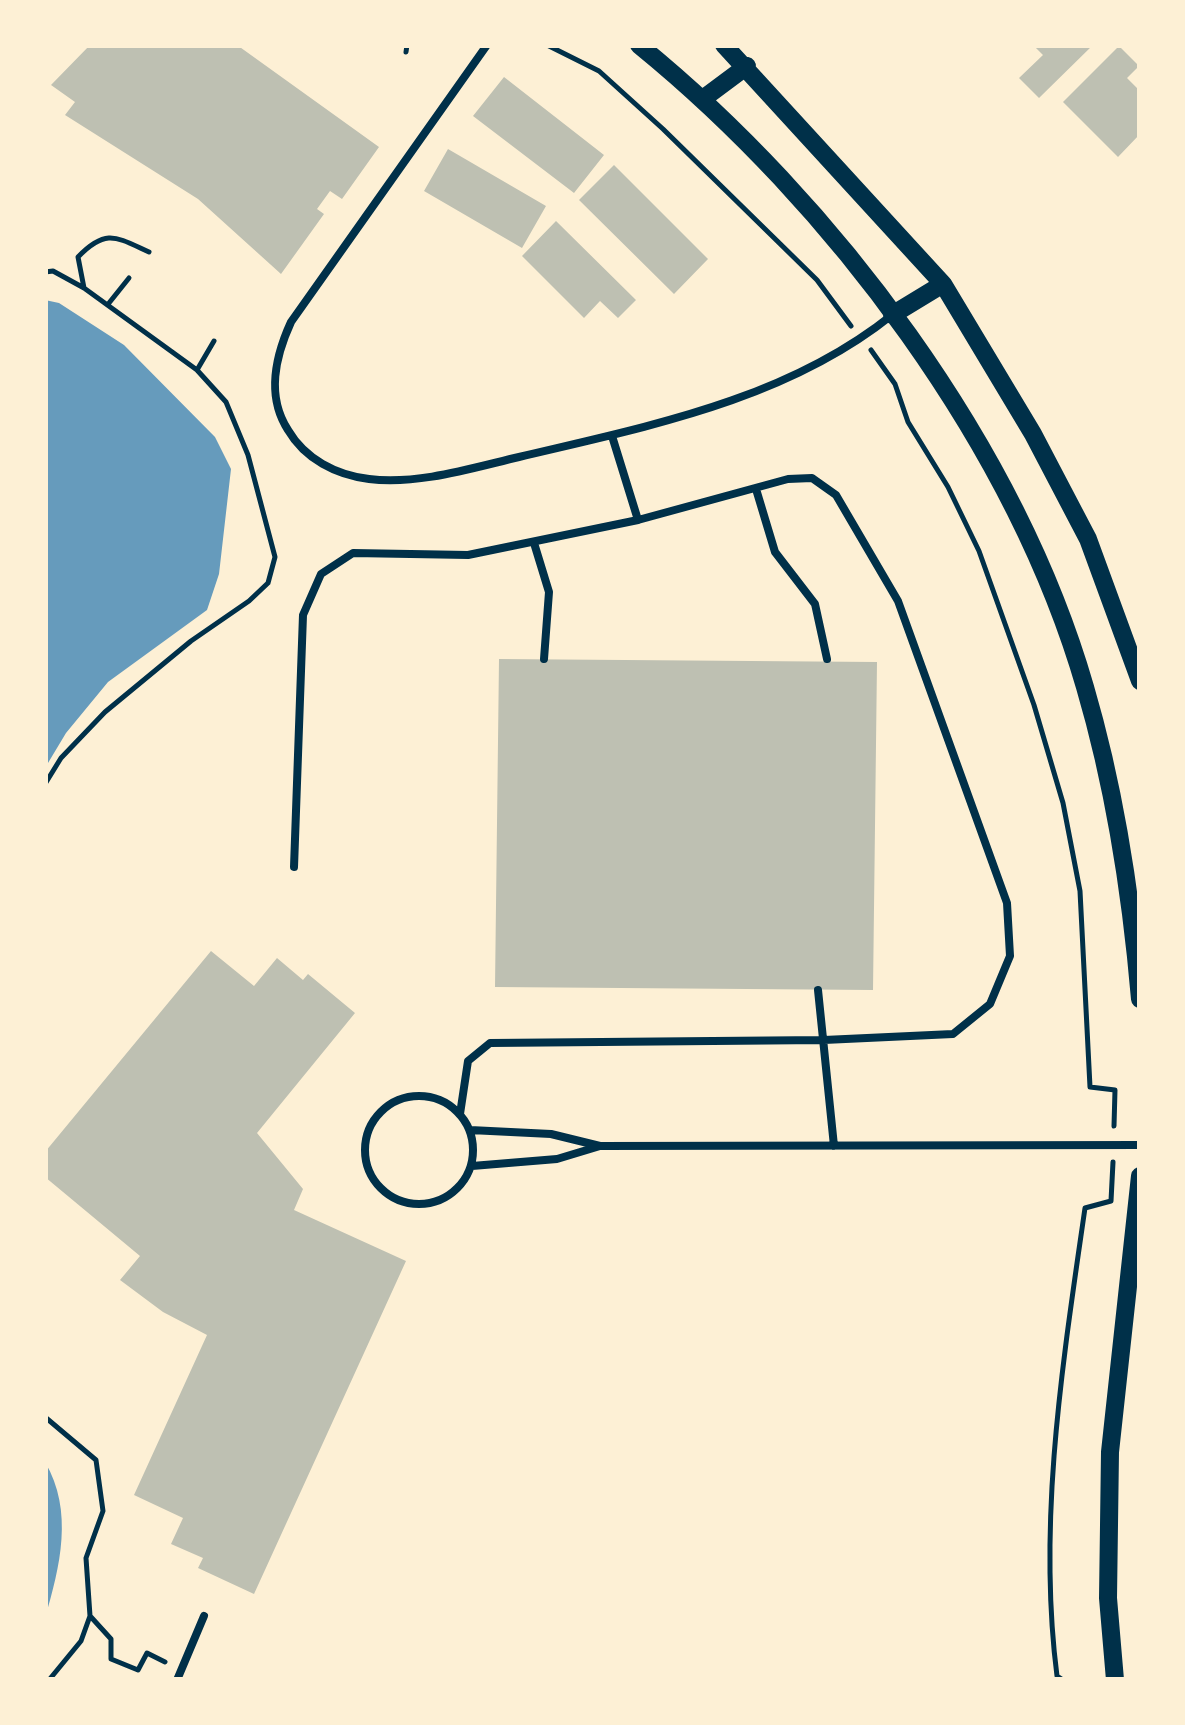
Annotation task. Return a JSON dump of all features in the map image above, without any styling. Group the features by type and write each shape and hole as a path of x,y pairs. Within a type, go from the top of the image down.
{"street":[{"path":"639,45 704,98 833,235 993,466 1040,562 1085,686 1129,874 1140,999"},
{"path":"724,45 943,284 1033,434 1088,540 1140,681"},
{"path":"704,98 746,66"},
{"path":"892,315 943,284"},
{"path":"1116,1680 1108,1598 1110,1452 1140,1176"}],"lane":[{"path":"487,45 291,322 276,369 277,408 304,452 340,472 375,480 470,469 612,436 702,413 779,381 863,338 892,315"},
{"path":"612,436 638,520"},
{"path":"294,867 303,615 320,574 352,553 468,555 638,520 788,479 812,478 836,494 898,601 1007,903 1010,956 990,1004 953,1034 824,1040 490,1042 468,1060 460,1114"},
{"path":"756,489 775,552 815,604 827,659"},
{"path":"534,543 549,592 544,659"},
{"path":"818,990 834,1146"},
{"path":"430,1096 460,1114 470,1130 472,1166 451,1194 417,1205 384,1193 365,1162 369,1127 394,1102 430,1096"},
{"path":"470,1130 551,1134 600,1146 1140,1145"},
{"path":"472,1166 556,1160 600,1146"},
{"path":"176,1680 204,1616"}],"path":[{"path":"84,288 78,257 96,239 115,236 150,252"},
{"path":"45,272 53,271 109,303 198,370 226,402 248,456 275,557 268,583 105,712 61,758 45,784"},
{"path":"109,303 129,278"},
{"path":"198,370 214,341"},
{"path":"45,1416 96,1460 103,1511 86,1558 90,1616 81,1641 50,1680"},
{"path":"90,1616 111,1639 111,1659 138,1670 148,1653 181,1670"}],"water":[{"path":"45,300 59,303 124,345 215,437 231,469 219,574 207,610 108,682 66,733 45,768"},
{"path":"45,1462 59,1500 62,1539 45,1618"}],"building":[{"path":"90,45 237,45 379,147 342,199 330,191 317,209 324,214 281,274 198,199 65,115 75,102 51,85"},
{"path":"1033,45 1093,45 1039,98 1019,78 1043,55"},
{"path":"1119,46 1139,66 1127,78 1140,91 1140,134 1118,157 1063,102"},
{"path":"504,77 604,155 574,193 473,116"},
{"path":"448,149 546,206 522,248 424,191"},
{"path":"614,165 708,259 674,294 579,200"},
{"path":"556,221 636,300 618,318 600,301 584,318 522,256"},
{"path":"499,659 877,662 873,990 495,987"},
{"path":"211,951 254,986 277,958 303,980 308,974 355,1013 257,1133 303,1189 294,1210 406,1261 254,1594 198,1568 203,1558 171,1544 183,1518 134,1495 207,1335 163,1312 120,1280 140,1256 45,1177 45,1152"}]}
